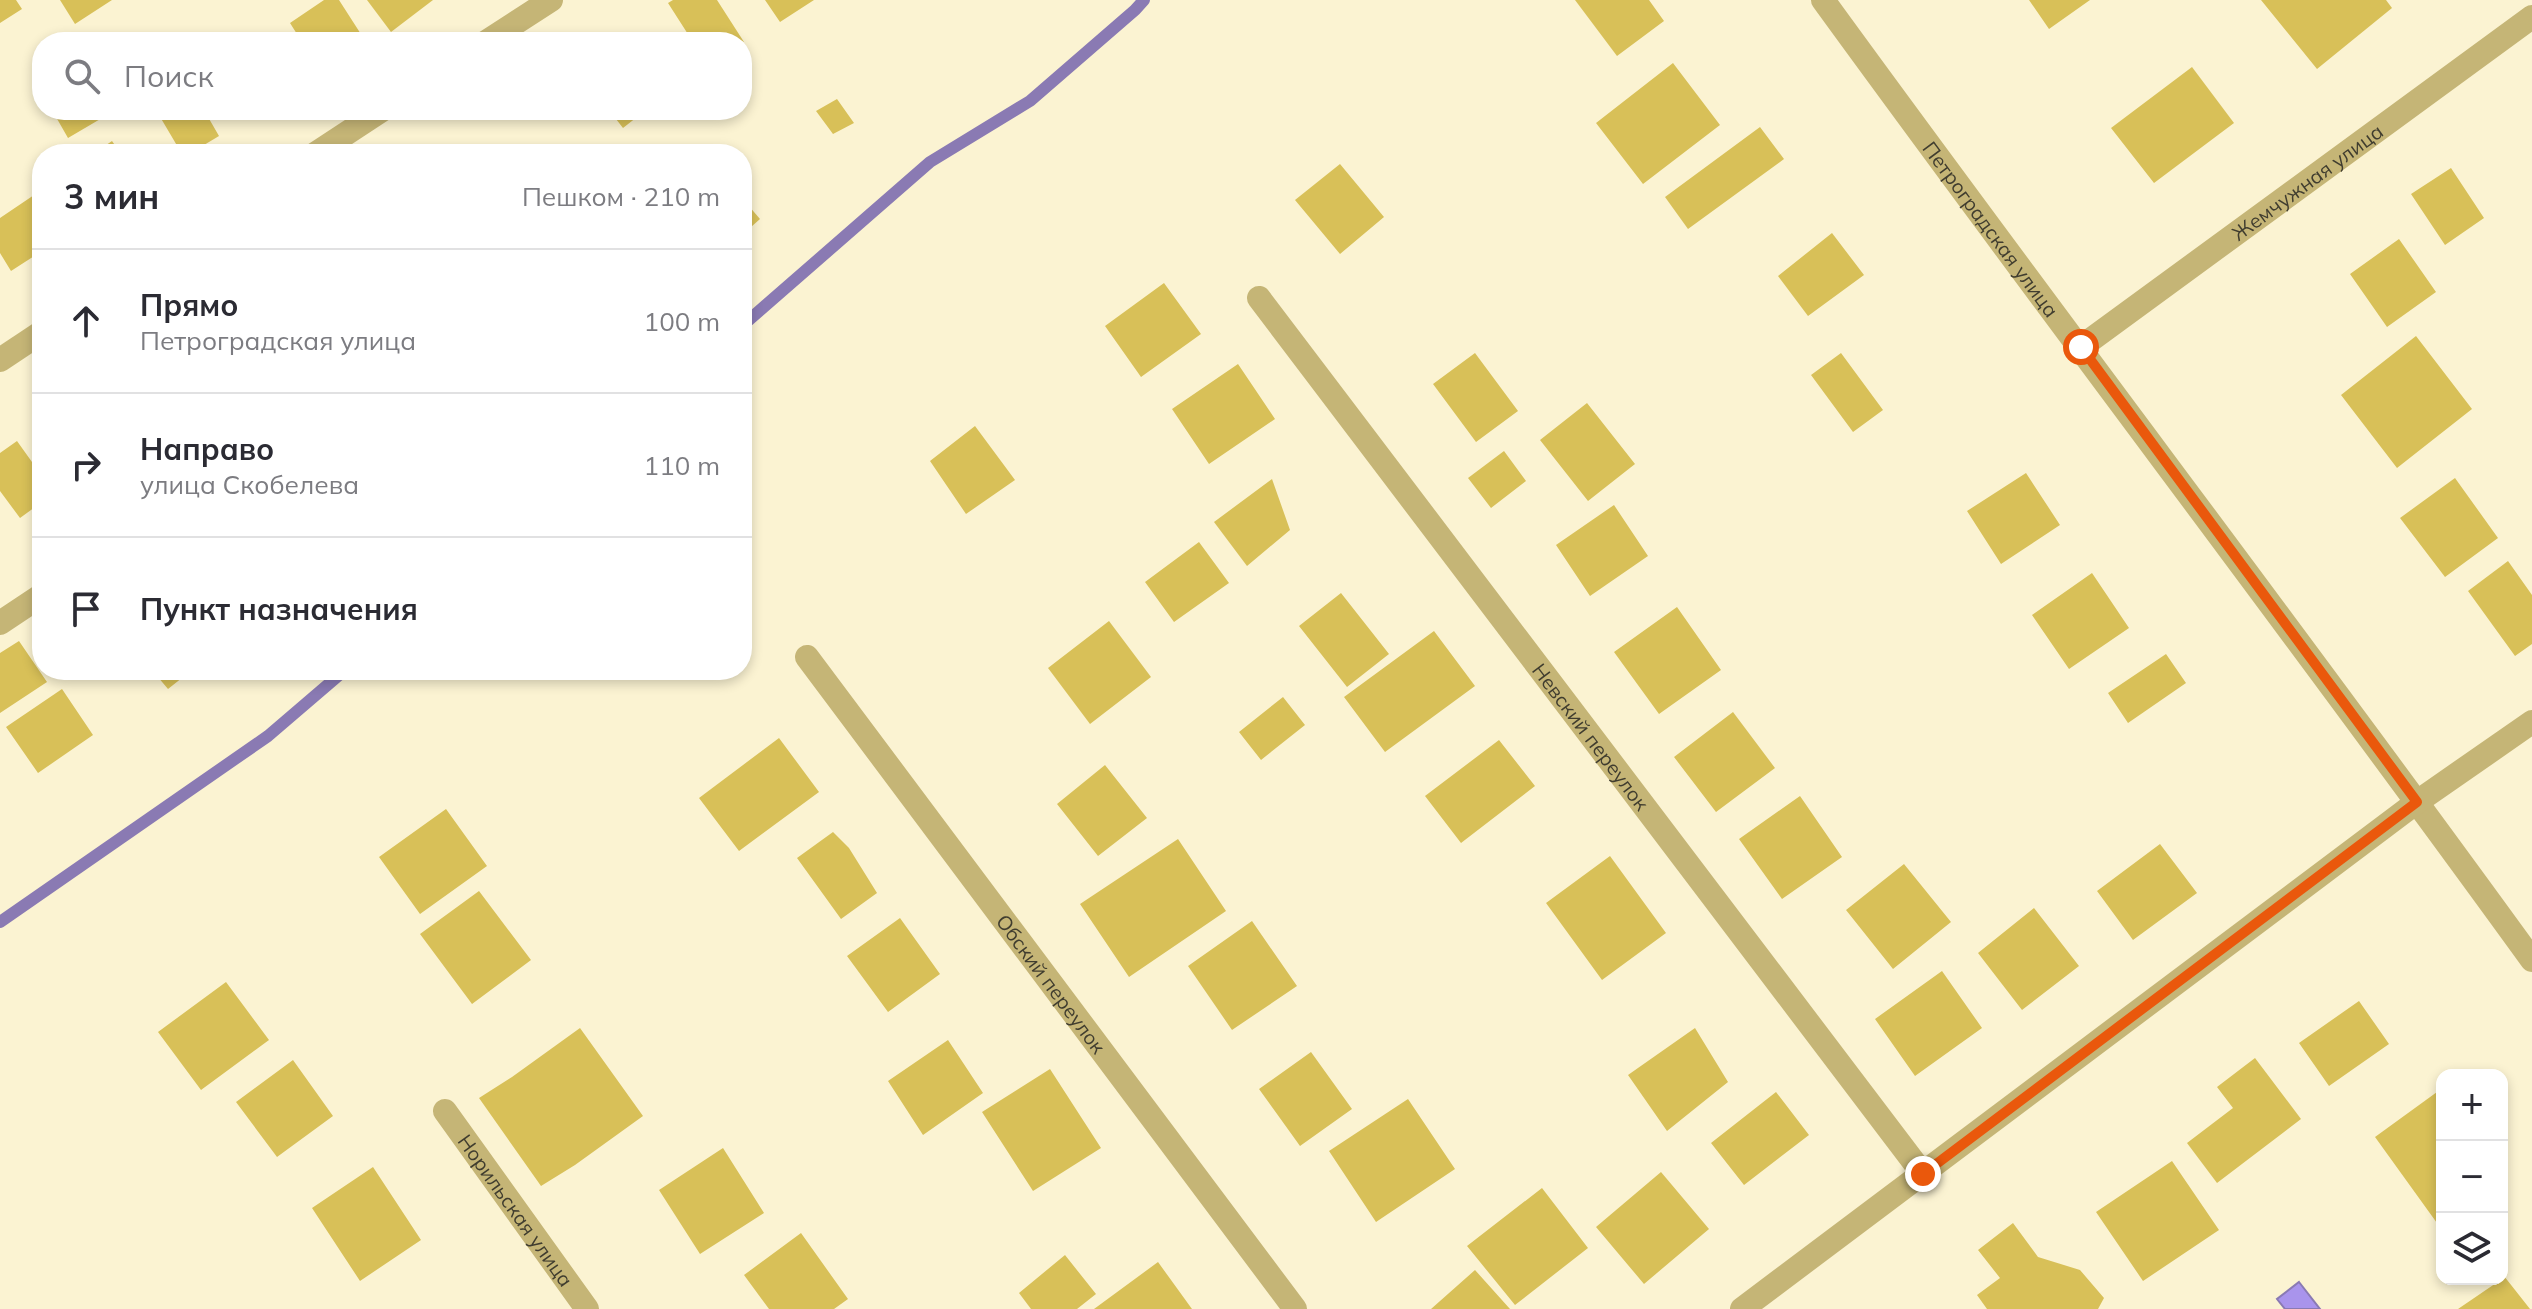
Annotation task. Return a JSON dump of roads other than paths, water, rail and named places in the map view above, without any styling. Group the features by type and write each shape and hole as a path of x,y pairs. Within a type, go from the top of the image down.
{"street":[{"path":"501,32 551,0"},
{"name":"Петроградская улица","path":"1823,0 2532,960"},
{"name":"Жемчужная улица","path":"2081,347 2532,17"},
{"path":"330,144 367,120"},
{"name":"Невский переулок","path":"1259,298 1923,1174"},
{"path":"0,360 32,339"},
{"path":"0,623 32,602"},
{"name":"Обский переулок","path":"807,657 1295,1309"},
{"path":"1742,1309 2417,802 2532,722"},
{"name":"Норильская улица","path":"445,1111 587,1309"}],"waterway":[{"path":"752,317 930,162 1030,101 1144,0"},
{"path":"0,922 268,736 333,680"}]}
